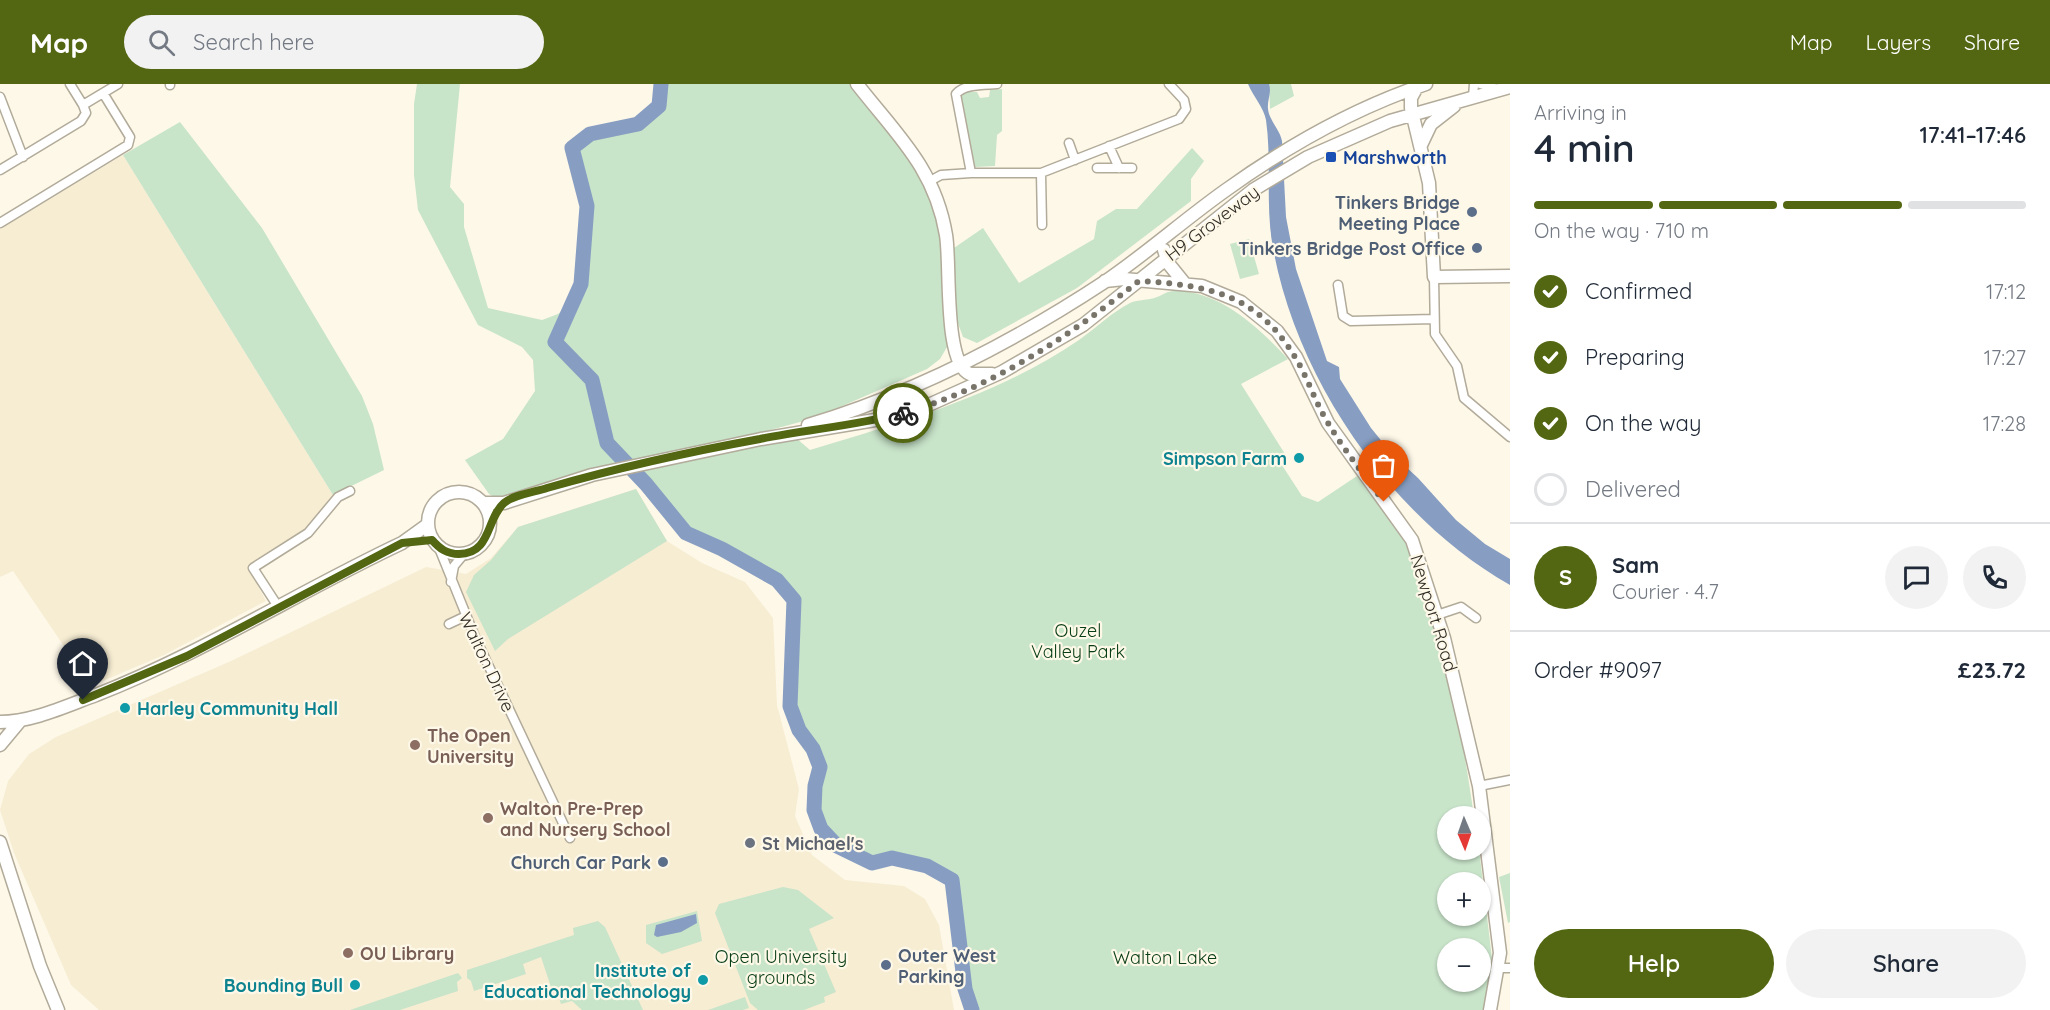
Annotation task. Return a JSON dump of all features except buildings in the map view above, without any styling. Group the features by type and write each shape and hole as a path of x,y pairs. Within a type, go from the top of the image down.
{"street":[{"path":"0,170 83,120 86,114 83,105 70,84"},
{"path":"83,105 118,84"},
{"path":"857,84 911,149 930,181 946,235 954,340 964,365 957,393"},
{"path":"971,173 956,94 968,86 997,84"},
{"path":"930,181 941,175 1041,173 1075,160 1184,114 1184,100 1169,84"},
{"path":"1468,99 1474,84"},
{"path":"1480,84 1506,88"},
{"path":"1422,85 1411,98 1431,203 1435,334 1457,366 1464,398 1510,437"},
{"name":"H9 Groveway","path":"760,438 870,403 964,365 1106,281 1225,191 1306,140 1385,100 1422,85"},
{"path":"1421,145 1437,111 1506,88"},
{"path":"0,224 128,145 130,137 103,93"},
{"path":"0,97 22,157"},
{"path":"1385,100 1400,101 1412,111"},
{"name":"H9 Groveway","path":"483,503 504,502 592,475 760,438 874,420 922,408 1002,372 1083,325 1231,207 1308,157 1412,111 1437,111"},
{"path":"1068,143 1075,160"},
{"path":"1109,146 1119,168"},
{"path":"1097,168 1132,168"},
{"path":"1041,173 1042,225"},
{"path":"1162,237 1166,258 1182,279"},
{"path":"1182,279 1181,256 1186,243"},
{"path":"1434,277 1510,276"},
{"name":"Newport Road","path":"1106,281 1182,279 1219,291 1241,302 1277,331 1296,357 1328,423 1412,540 1437,615 1461,704 1479,786 1504,968 1490,1010"},
{"path":"1338,285 1343,315 1351,321 1363,317 1434,319"},
{"path":"870,403 889,389 934,369 942,363 954,340"},
{"path":"964,365 983,375 1002,372"},
{"path":"279,608 253,568 308,533 338,497 351,491"},
{"path":"436,544 427,525 430,509 449,493 467,493 483,503 490,524"},
{"path":"451,583 454,566 464,554 483,544 490,524 504,502"},
{"path":"0,722 20,721 134,680 279,608 402,543 427,525"},
{"path":"402,543 436,544 453,554 464,554"},
{"name":"Walton Drive","path":"436,544 466,616 570,838"},
{"path":"1437,615 1461,607 1476,618"},
{"path":"449,624 466,616"},
{"path":"0,745 20,721"},
{"path":"1479,786 1510,780"},
{"path":"0,843 40,966 59,1008"}],"shaded area":[{"path":"123,155 333,495 306,530 248,567 266,601 164,655 91,686 13,571 0,577 0,229"},
{"name":"The Open University","path":"636,489 667,541 702,563 745,582 773,618 777,705 799,789 795,816 812,855 845,880 904,886 925,899 939,925 954,1010 99,1010 71,985 14,853 0,810 8,781 29,754 56,737 231,661 426,567 466,574 491,558 518,527"}],"green space":[{"name":"Ouzel Valley Park","path":"417,84 460,84 450,187 464,204 464,227 488,308 542,320 558,314 573,301 581,284 587,206 572,148 590,134 638,124 659,106 661,84 857,84 888,120 940,207 954,335 940,359 927,369 815,418 649,463 652,468 796,438 810,450 914,418 949,406 1015,377 1079,340 1123,307 1169,292 1191,292 1223,304 1237,313 1288,359 1241,384 1285,454 1278,459 1302,496 1318,502 1357,476 1398,528 1421,577 1442,644 1450,679 1472,806 1437,806 1437,860 1480,860 1482,872 1437,872 1437,926 1488,926 1490,938 1437,938 1437,992 1488,992 1485,1010 972,1010 965,989 952,880 927,866 892,858 872,863 848,854 821,829 814,810 820,767 813,749 799,730 790,706 794,600 777,580 722,549 686,533 630,467 504,503 489,494 465,460 503,439 535,391 533,360 522,347 478,325 418,210 414,175 414,104"},
{"path":"1269,84 1291,84 1294,96 1270,109"},
{"path":"1002,89 1002,131 997,135 995,166 975,167 959,103 964,92 977,92 980,98 989,97 990,90"},
{"path":"180,122 262,228 362,396 373,424 384,470 333,495 123,155"},
{"path":"1192,148 1204,161 1191,179 1191,201 1077,288 977,343 963,337 956,318 954,248 983,228 1019,283 1094,239 1097,221 1116,209 1137,209"},
{"path":"1249,239 1259,274 1240,279 1230,244"},
{"path":"636,489 667,541 508,639 495,651 466,592 474,575 491,560 518,527"},
{"path":"1510,873 1510,922 1508,923 1499,877"},
{"name":"Open University grounds","path":"783,887 798,890 834,918 809,929 836,992 824,997 825,1002 804,1010 758,1010 750,1003 715,913 719,904"},
{"path":"697,911 702,941 662,954 646,943 646,925"},
{"path":"598,921 605,927 643,1010 582,1010 572,1001 561,1004 557,991 553,993 541,957 523,964 526,974 474,991 471,981 467,978 467,970 574,935 573,928"},
{"name":"Ouzel Valley Park","path":"1491,950 1493,967 1491,978"},
{"path":"458,973 462,978 457,982 458,991 400,1010 350,1010"},
{"path":"745,997 749,1008 708,1010"}],"water":[{"path":"1248,84 1269,84 1269,113 1282,141 1286,217 1296,269 1327,361 1339,367 1340,379 1371,428 1393,455 1418,478 1456,520 1485,544 1510,559 1510,585 1467,557 1427,523 1389,484 1356,441 1327,395 1304,347 1285,298 1271,232 1266,120"},
{"path":"696,914 697,923 681,932 657,937 654,935 656,925"}],"waterway":[{"path":"661,84 659,106 638,124 590,134 572,148 587,206 581,284 555,342 592,380 607,443 646,484 686,533 722,549 777,580 794,600 790,706 799,730 813,749 820,767 815,786 814,810 821,829 837,846 872,863 892,858 927,866 952,880 965,989 972,1010"}],"way so far":[{"path":"903,413 922,408 1002,372 1083,325 1139,281 1202,286 1219,291 1241,302 1277,331 1296,357 1328,423 1384,502"}],"place":[{"name":"Marshworth","path":"1331,157"},
{"name":"Tinkers Bridge Meeting Place","path":"1472,212"},
{"name":"Tinkers Bridge Post Office","path":"1477,248"},
{"name":"Simpson Farm","path":"1299,458"},
{"name":"Harley Community Hall","path":"125,708"},
{"name":"The Open University","path":"415,745"},
{"name":"Walton Pre-Prep and Nursery School","path":"488,818"},
{"name":"St Michael's","path":"750,843"},
{"name":"Church Car Park","path":"663,862"},
{"name":"OU Library","path":"348,953"},
{"name":"Outer West Parking","path":"886,965"},
{"name":"Institute of Educational Technology","path":"703,980"},
{"name":"Bounding Bull","path":"355,985"}],"route":[{"path":"83,700 187,656 402,543 432,540 439,548 453,554 464,554 474,550 483,544 490,524 504,502 592,475 760,438 874,420 903,413"}],"park label":[{"name":"Walton Lake","path":"1165,957"}]}
